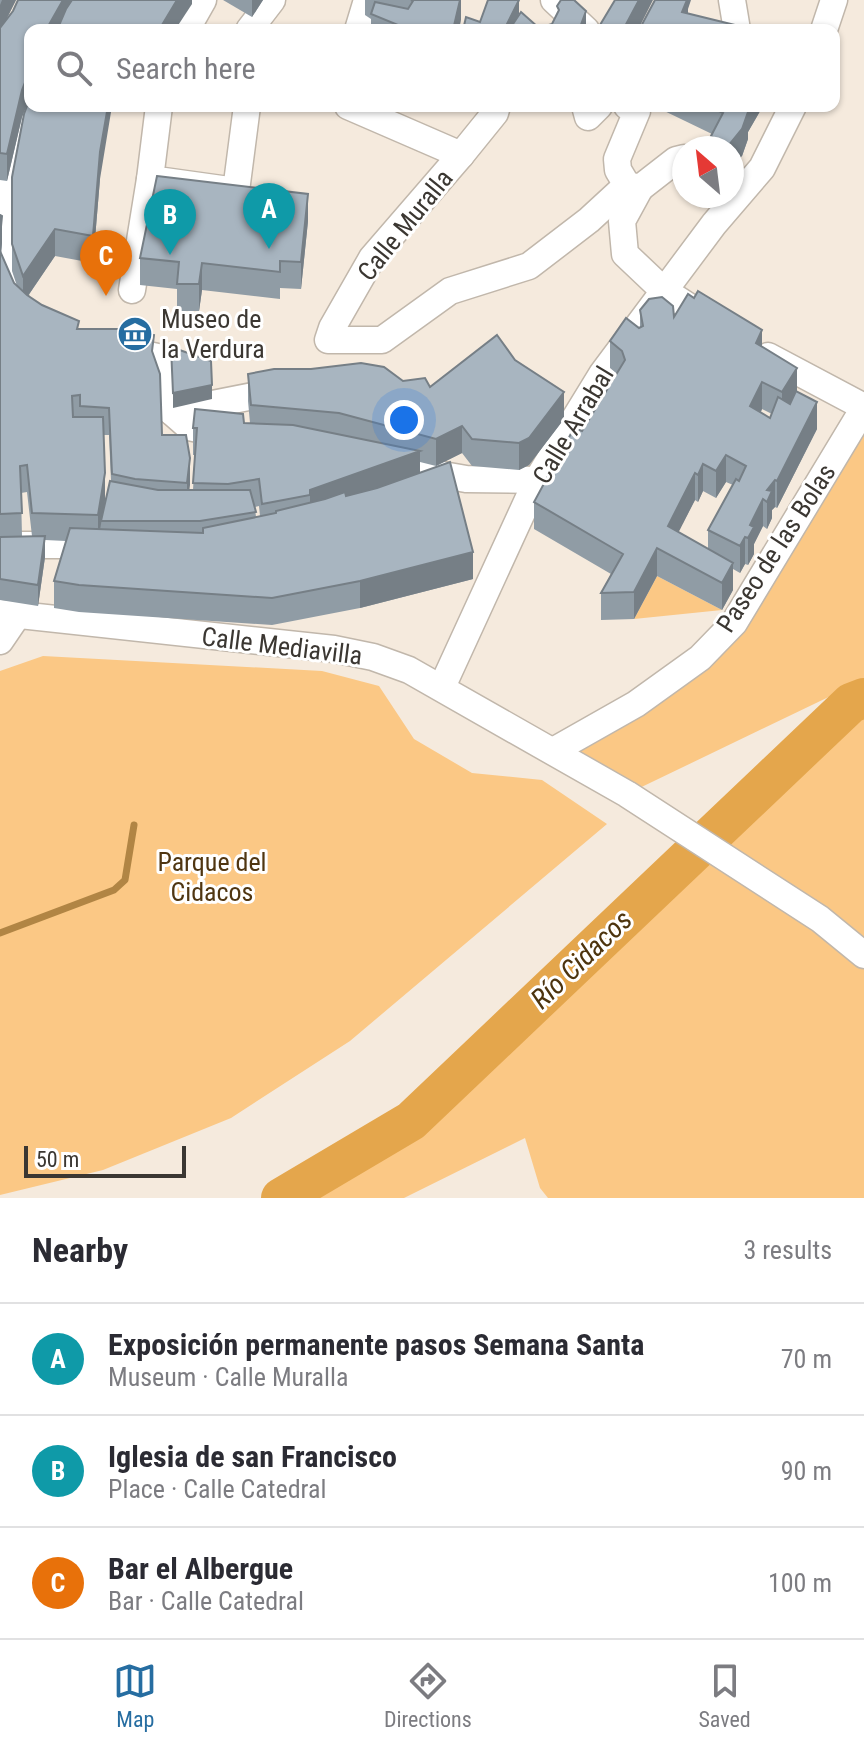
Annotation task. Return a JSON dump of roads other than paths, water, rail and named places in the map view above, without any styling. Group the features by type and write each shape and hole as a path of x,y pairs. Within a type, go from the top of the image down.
{"street":[{"path":"190,24 203,0"},
{"path":"254,24 272,0"},
{"path":"360,24 367,0"},
{"path":"554,0 594,24"},
{"path":"732,0 736,24"},
{"path":"826,24 834,0"},
{"path":"30,112 8,190 2,228 6,277 23,313 35,321"},
{"path":"132,290 158,112"},
{"path":"150,179 236,191 246,112"},
{"path":"362,112 461,155"},
{"name":"Calle Muralla","path":"495,112 372,258 328,340 382,340 450,291 529,266 634,187"},
{"path":"634,187 618,170 617,159 637,112"},
{"name":"Calle Arrabal","path":"744,183 762,168 785,112"},
{"path":"672,163 634,187 622,221 625,254 663,290 736,336 864,408"},
{"name":"Calle Arrabal","path":"442,687 537,480 602,374 723,208"},
{"path":"89,343 162,358 165,406 189,427 247,439"},
{"path":"172,412 263,394 306,392"},
{"path":"549,403 575,419"},
{"name":"Paseo de las Bolas","path":"553,751 636,704 700,658 734,623 864,408"},
{"path":"362,461 466,479 537,480"},
{"path":"402,497 434,474"},
{"path":"0,545 127,545"},
{"path":"0,641 8,614"},
{"name":"Calle Mediavilla","path":"8,614 334,649 373,657 409,670 627,794 820,919 864,955"}],"waterway":[{"name":"Río Cidacos","path":"281,1198 411,1121 851,703 864,698"},
{"path":"0,933 114,890 125,880 134,825"}],"place":[{"name":"Exposición permanente pasos Semana Santa","path":"269,249"},
{"name":"Iglesia de san Francisco","path":"170,255"},
{"name":"Bar el Albergue","path":"106,296"},
{"name":"Museo de la Verdura","path":"135,334"}],"park label":[{"name":"Parque del Cidacos","path":"212,877"}]}
